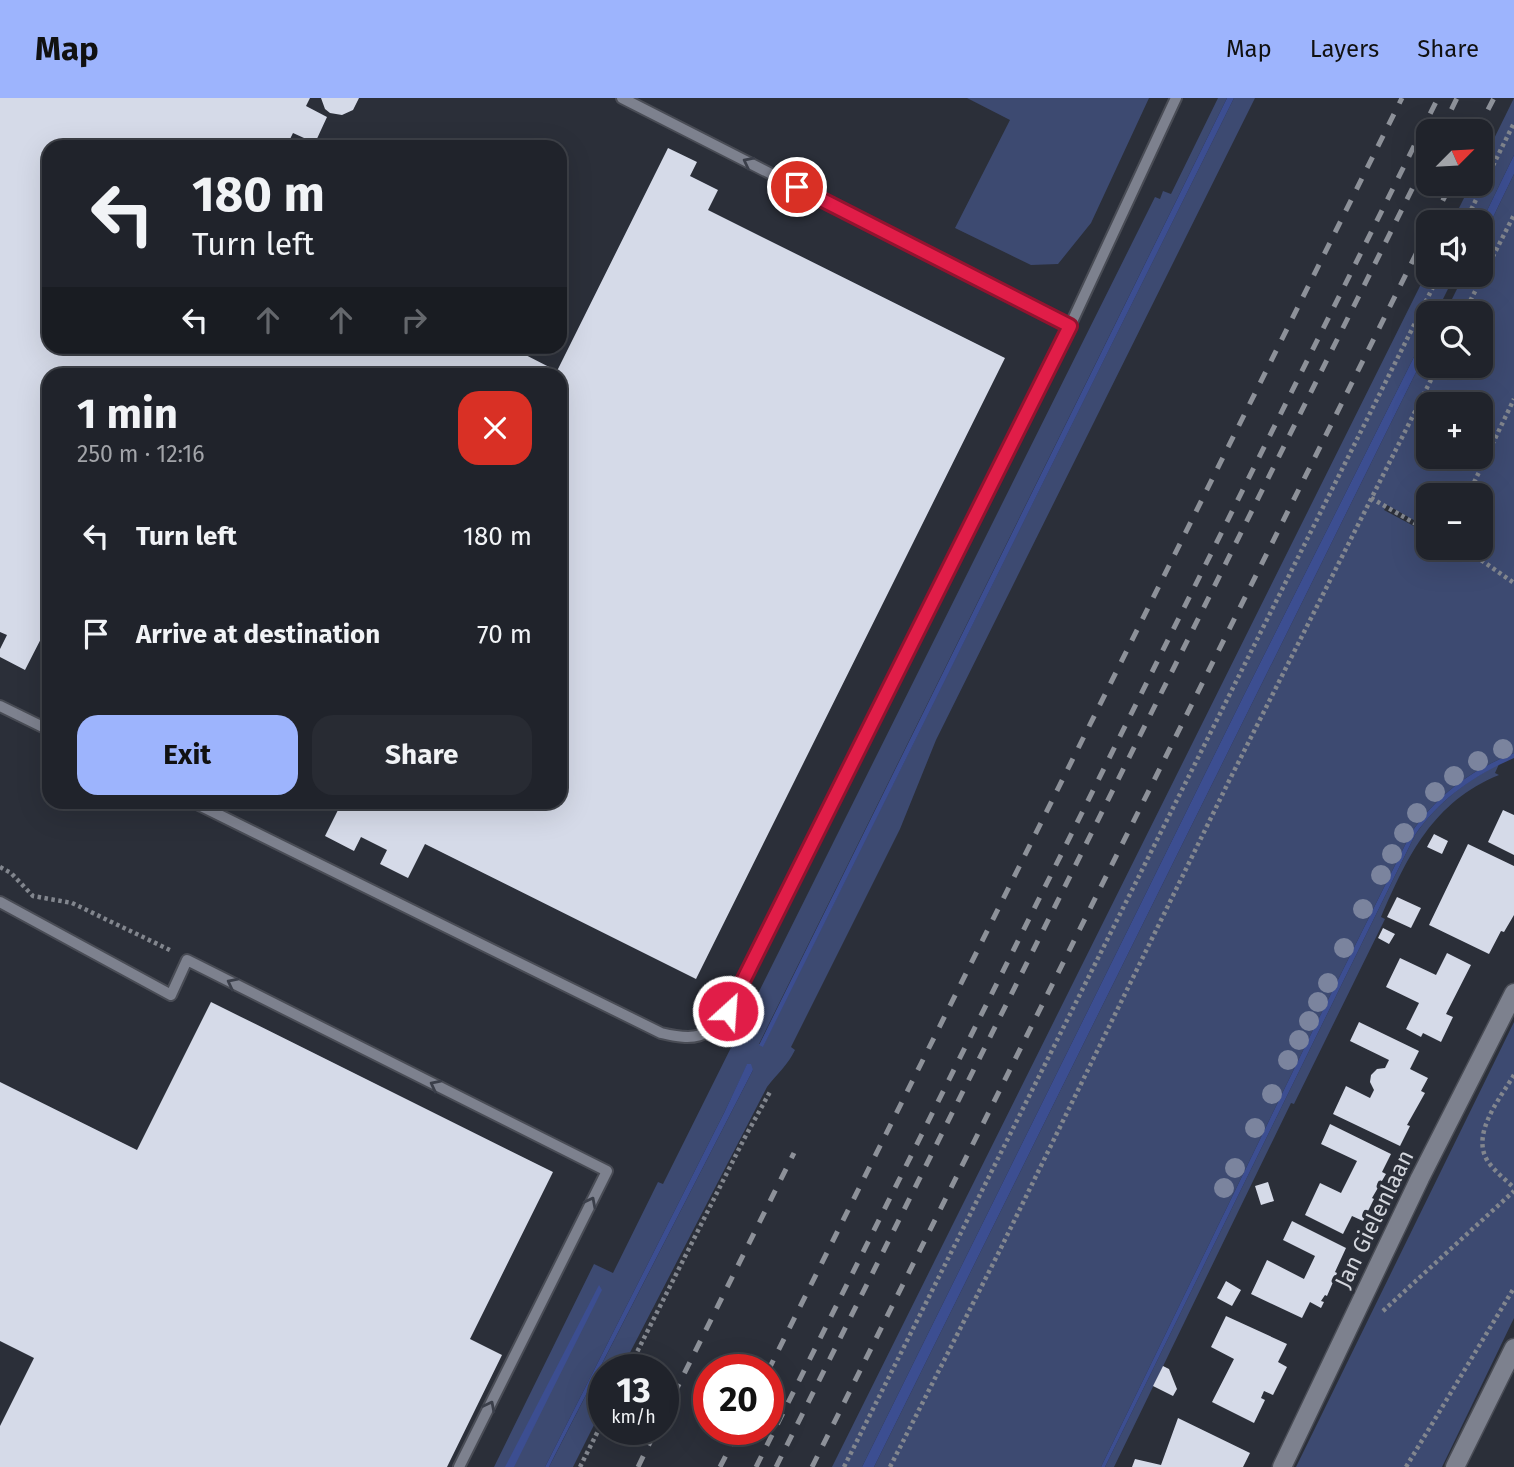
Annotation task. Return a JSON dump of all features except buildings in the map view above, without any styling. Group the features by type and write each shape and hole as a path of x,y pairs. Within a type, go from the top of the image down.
{"street":[{"name":"Jan Gielenlaan","path":"1282,1467 1420,1178 1514,993"},
{"path":"1455,1467 1514,1348"}],"lane":[{"path":"622,98 1070,326"},
{"path":"207,809 661,1033 687,1039 706,1034 728,1011 1070,326 1176,98"},
{"path":"0,706 42,727"},
{"path":"0,902 171,995 187,960 607,1171 459,1467"}],"path":[{"path":"1471,210 1514,123"},
{"path":"1470,301 1514,215"},
{"path":"844,1467 1433,287"},
{"path":"890,1467 997,1256 1228,783 1432,378"},
{"path":"1474,483 1514,399"},
{"path":"1371,498 1416,525"},
{"path":"1481,560 1514,583"},
{"path":"0,867 11,873 33,897 72,903 174,951"},
{"path":"1377,1316 1514,1190 1487,1159 1483,1142 1486,1122 1514,1075"},
{"path":"636,1354 771,1090"},
{"path":"1406,1467 1514,1288"},
{"path":"580,1467 591,1445"}],"shaded area":[{"path":"967,98 1149,98 1091,223 1058,264 1031,265 955,228 1010,120"},
{"path":"1218,98 1227,98 759,1044 763,1046 1234,98 1255,98 936,740 900,829 791,1047 795,1050 767,1087 629,1354 607,1354 753,1070 747,1065 602,1354 588,1354 588,1382 545,1467 494,1467 594,1264 613,1273 658,1182 663,1184 1155,197 1160,199 1163,191 1171,194"},
{"path":"1514,98 1514,155 1487,210 1458,210 1465,196 1493,196 1493,141"},
{"path":"1514,174 1514,753 1484,767 1456,785 1432,806 1411,833 1101,1467 874,1467 1416,372 1416,378 1493,378 1493,301 1451,301 1458,287 1493,287 1493,217"},
{"path":"1420,287 1449,287 1442,301 1416,301 1416,353 862,1467 832,1467"},
{"path":"1499,764 1495,773 1499,775 1476,786 1440,815 1413,852 1381,917 1385,919 1294,1104 1291,1103 1114,1467 1105,1467 1415,835 1452,794"},
{"path":"1514,1022 1514,1318 1442,1467 1296,1467"},
{"path":"588,1391 588,1437 573,1467 549,1467"}],"water":[{"path":"1227,98 1234,98 763,1047 759,1045"},
{"path":"1514,155 1514,174 1493,217 1493,210 1487,210"},
{"path":"1416,353 1416,372 874,1467 862,1467"},
{"path":"1514,753 1514,758 1458,790 1435,810 1415,835 1105,1467 1101,1467 1411,833 1432,806 1456,785 1484,767"},
{"path":"747,1064 751,1064 753,1070 607,1354 602,1354"},
{"path":"599,1285 602,1290 514,1467 505,1467"},
{"path":"588,1382 588,1391 549,1467 545,1467"}],"railway":[{"path":"776,1354 1402,98"},
{"path":"756,1467 1438,98"},
{"path":"1447,119 1457,98"},
{"path":"1483,119 1494,98"},
{"path":"776,1467 1416,181"},
{"path":"1438,210 1445,196"},
{"path":"812,1467 1416,254"},
{"path":"679,1384 794,1153"},
{"path":"638,1467 649,1445"},
{"path":"720,1467 731,1445"}],"route":[{"path":"728,1011 1070,326 797,187"}]}
